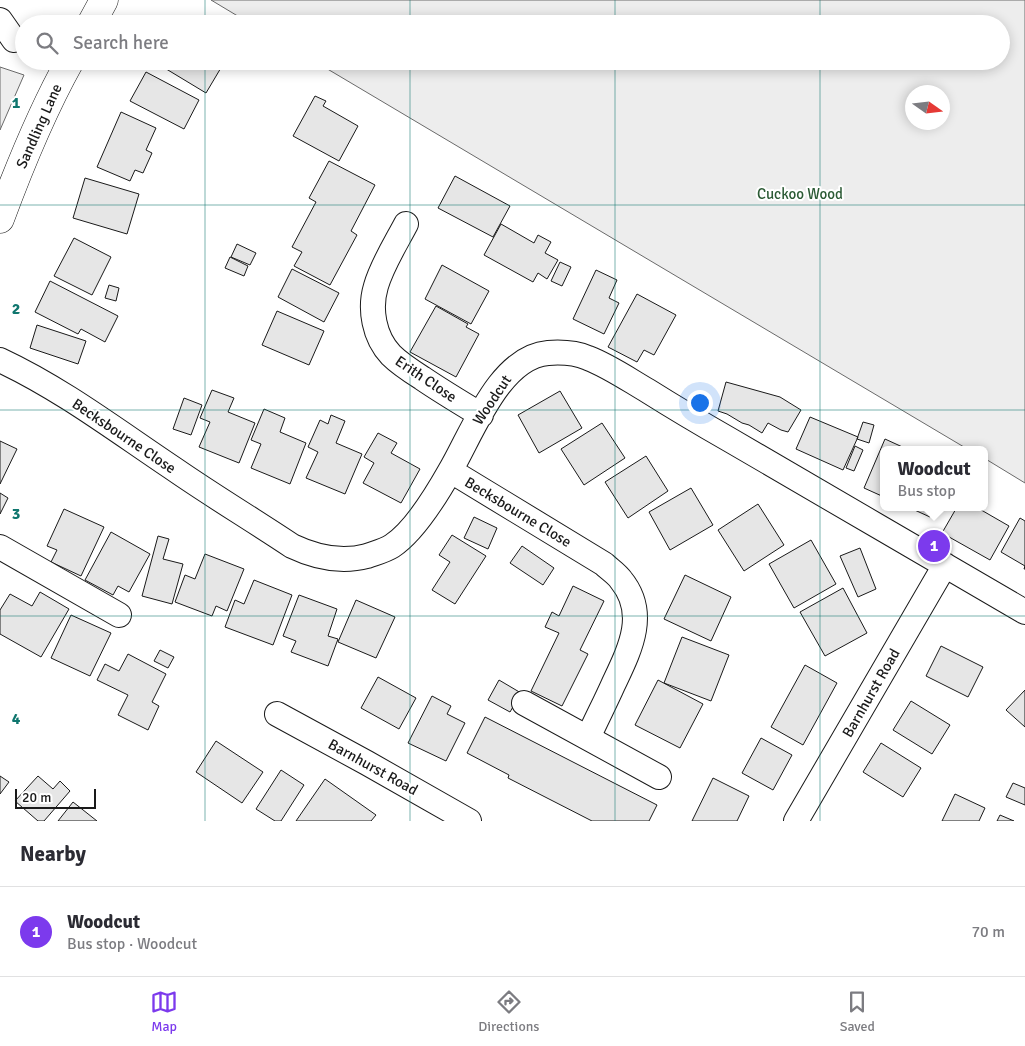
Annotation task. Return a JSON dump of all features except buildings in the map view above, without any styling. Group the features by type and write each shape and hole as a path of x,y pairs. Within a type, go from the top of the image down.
{"street":[{"path":"95,15 104,0"},
{"path":"0,20 14,40"},
{"name":"Sandling Lane","path":"0,219 33,136 65,70"},
{"name":"Erith Close","path":"406,224 381,273 376,287 373,317 378,333 390,354 402,365 480,414"},
{"name":"Woodcut","path":"451,471 480,414 497,388 517,366 535,355 547,353 574,354 602,364 1025,612"},
{"name":"Becksbourne Close","path":"0,360 24,371 91,412 173,469 292,546 316,556 352,558 376,553 391,546 414,526 451,471 604,564 621,579 631,596 636,616 629,652 588,738"},
{"path":"0,547 119,615"},
{"name":"Barnhurst Road","path":"805,818 945,565"},
{"path":"524,703 659,777"},
{"name":"Barnhurst Road","path":"276,714 469,821"}],"shaded area":[{"name":"Cuckoo Wood","path":"211,0 1025,0 1025,483 988,460 988,446 962,446 329,70 1010,70 1010,15 236,15"},
{"path":"0,67 24,75 0,130"}],"place":[{"name":"Woodcut","path":"934,546"}]}
